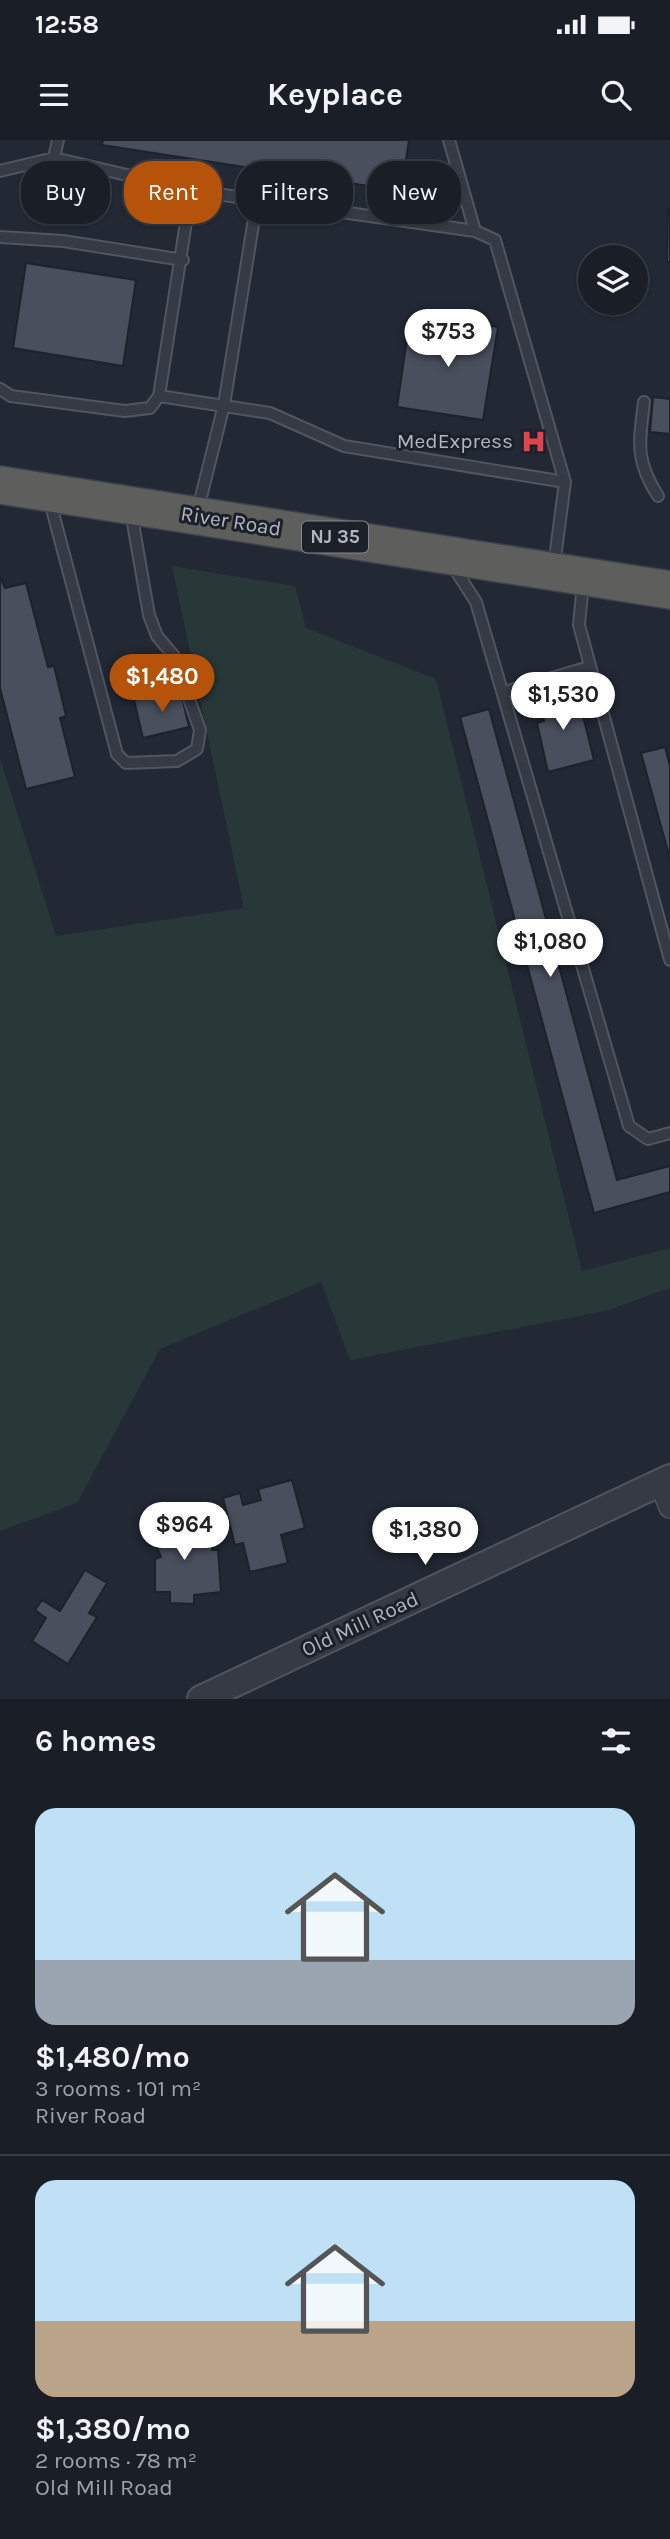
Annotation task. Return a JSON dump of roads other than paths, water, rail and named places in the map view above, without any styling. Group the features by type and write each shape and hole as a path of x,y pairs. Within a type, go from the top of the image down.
{"highway":[{"name":"River Road","path":"0,485 670,590"}],"street":[{"path":"665,1480 670,1507"},
{"name":"Old Mill Road","path":"201,1699 665,1480"}],"lane":[{"path":"54,158 58,140"},
{"path":"449,140 475,231"},
{"path":"0,171 54,158 124,174"},
{"path":"353,214 475,231 495,240 565,482 568,574 579,625 670,960"},
{"path":"0,389 11,396 125,411 150,408 159,397 187,224"},
{"path":"197,516 224,405 253,224"},
{"path":"0,237 51,240 183,260"},
{"path":"159,397 270,413 344,446 565,482"},
{"path":"644,402 638,453 645,475 658,496"},
{"path":"47,492 117,754 126,763 177,761 197,749 200,730 174,656 157,636 149,615 130,505"},
{"path":"446,555 477,603 629,1126 648,1139 670,1133"},
{"path":"505,692 589,667"}],"place":[{"name":"MedExpress","path":"533,441"}]}
